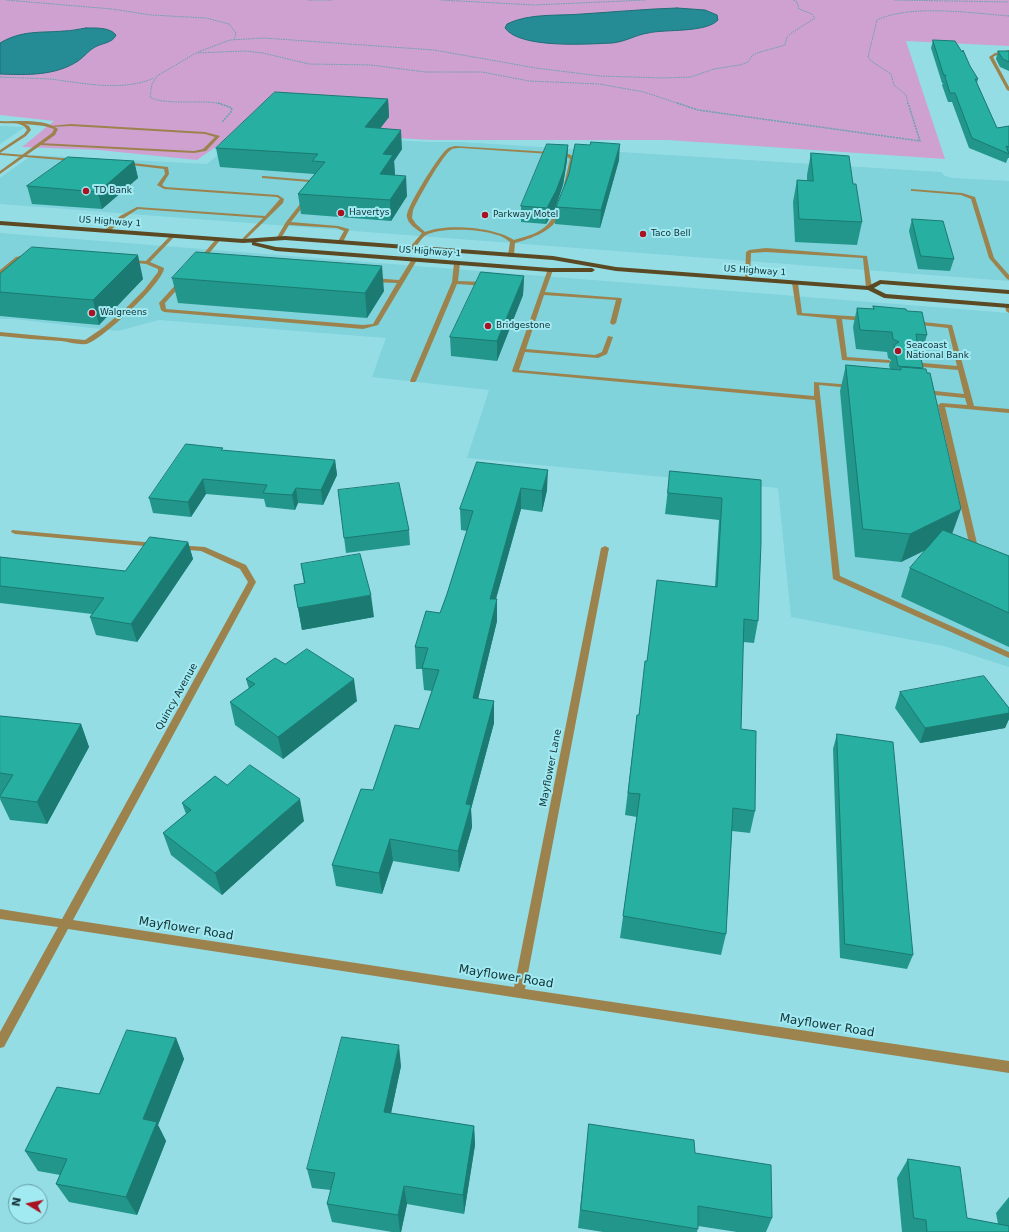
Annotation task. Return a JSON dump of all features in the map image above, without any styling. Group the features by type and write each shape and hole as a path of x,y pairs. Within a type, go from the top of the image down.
{"main road":[{"name":"US Highway 1","path":"2,225 243,241 278,239 340,242 553,258 616,269"},
{"name":"US Highway 1","path":"243,241 276,249 414,260 550,270 616,269 869,288 884,296 1008,307"},
{"name":"US Highway 1","path":"869,288 880,282 1009,292"}],"street":[{"path":"1009,51 996,54 991,57 1009,90"},
{"path":"0,122 52,126 71,125 211,134 218,136 204,150 194,152 40,144"},
{"path":"0,153 25,135 29,130 28,127 22,124"},
{"path":"0,173 54,134 56,130 52,126"},
{"path":"424,233 413,223 409,216 410,208 437,165 450,148 461,147 566,154 572,159 565,188"},
{"path":"0,153 80,160"},
{"path":"120,163 166,168 168,174 159,185 164,188 278,196 282,199 281,202 243,241"},
{"path":"264,177 310,181 316,187 288,223 278,239"},
{"path":"913,190 962,194 973,198 992,258 1009,278"},
{"path":"412,248 424,233 443,229 496,233 513,242 534,236 553,222 560,202"},
{"path":"107,231 132,210 137,208 266,217"},
{"path":"288,223 338,227 348,230 340,242"},
{"path":"147,263 173,236"},
{"path":"204,266 196,265 219,239"},
{"path":"511,255 513,242"},
{"path":"747,279 748,252 766,250 865,257 869,288"},
{"path":"0,273 18,258 37,255"},
{"path":"186,276 162,303 164,310 363,327 375,325 414,260"},
{"path":"0,334 86,342 98,335 137,299 161,272 161,268 147,263 125,261"},
{"path":"413,381 455,282 457,263"},
{"path":"550,270 515,371 817,398"},
{"path":"362,279 401,282"},
{"path":"455,282 491,284"},
{"path":"795,283 799,314 871,320"},
{"path":"542,293 619,299 613,323"},
{"path":"839,317 844,358 889,362"},
{"path":"910,323 950,326 971,408"},
{"path":"522,350 596,357 605,353 610,337"},
{"path":"912,364 961,368"},
{"path":"861,387 816,383 836,577 1009,655"},
{"path":"915,392 968,396"},
{"path":"981,555 974,552 941,405 1009,411"},
{"name":"Quincy Avenue","path":"0,1043 252,582 243,567 202,549 15,532"},
{"name":"Mayflower Lane","path":"519,992 605,548"},
{"name":"Mayflower Road","path":"0,914 1009,1067"}],"path":[{"path":"6,0 43,2 112,9 151,15 214,20 229,24 236,33 234,40"},
{"path":"308,0 332,0"},
{"path":"441,0 534,5 646,0"},
{"path":"0,77 48,79 86,85 106,86 147,81 196,53 234,40 264,38 434,50 528,67 594,75 645,78 685,78 698,76 714,69 740,65 748,62 752,56 757,53 785,45 787,37 790,34 815,18 812,14 799,9 797,2 793,0"},
{"path":"894,0 1009,2"},
{"path":"196,53 251,51 309,64 366,65 425,72 482,72 529,81 599,84 644,92 698,110 920,141 910,114 906,95 894,84 891,74 871,61 868,57 877,20 892,14 914,13 1009,16"},
{"path":"157,76 152,84 150,94 150,97 156,100 223,103 232,108 227,117 211,134"}],"shaded area":[{"path":"0,0 1009,0 1009,46 906,41 945,159 668,140 431,140 241,129 197,160 99,150 22,147 54,121 0,115"},
{"path":"677,8 705,10 717,15 718,20 712,24 695,29 655,32 612,43 587,44 555,44 539,42 513,35 505,28 507,24 525,18"},
{"path":"86,28 106,29 116,35 112,40 93,48 78,61 60,70 40,74 0,74 0,43 24,34 69,31"},
{"path":"0,126 25,127 0,144"},
{"path":"245,132 429,142 461,142 941,172 945,176 953,178 1009,181 1009,281 0,204 0,178 32,155 207,164"},
{"path":"0,233 1009,313 1009,667 944,646 791,617 778,488 467,458 489,390 372,377 386,338 159,320 118,331 14,319 0,319"}],"building":[{"path":"933,40 955,41 962,52 963,50 978,79 975,79 997,128 1009,126 1009,147 1006,146 1009,154 972,138 955,93 950,93 945,77 946,75 944,75"},
{"path":"998,51 1009,51 1009,62 1003,59"},
{"path":"275,92 388,99 365,127 401,130 383,154 393,155 380,174 406,176 390,200 298,194 325,162 312,161 318,154 216,148"},
{"path":"591,142 620,144 601,210 556,207 569,174 575,144 590,145"},
{"path":"547,144 568,145 564,170 556,191 547,208 521,206"},
{"path":"811,153 849,156 853,184 856,184 862,222 799,219 797,180 813,181"},
{"path":"68,157 134,161 98,192 27,186"},
{"path":"912,219 943,221 954,259 921,256"},
{"path":"32,247 138,255 93,300 0,292 0,274"},
{"path":"196,252 382,266 365,293 172,278"},
{"path":"481,272 524,276 497,341 450,337"},
{"path":"873,306 922,312 927,335 916,334 917,341 913,345 919,348 923,368 898,366 894,345 899,342 893,339 892,332 860,330 857,308 874,309"},
{"path":"846,365 901,370 901,367 926,369 927,373 930,373 961,509 910,534 863,529"},
{"path":"186,444 223,448 221,450 335,460 321,490 296,488 292,495 263,493 267,485 203,479 188,502 149,498"},
{"path":"477,462 548,470 542,491 521,488 490,599 497,599 473,698 494,701 466,804 471,805 458,851 390,839 379,873 332,865 361,789 373,790 395,725 419,729 439,670 422,668 428,648 415,647 426,611 440,613 447,594 473,511 460,509"},
{"path":"670,471 761,480 761,543 758,621 744,619 741,729 756,731 755,811 733,808 726,934 623,916 640,794 628,793 637,715 639,715 645,661 647,661 657,580 717,587 722,498 668,493"},
{"path":"399,483 409,530 344,538 338,490"},
{"path":"943,530 1009,556 1009,613 910,568"},
{"path":"150,537 188,542 131,624 90,617 104,598 0,586 0,557 125,571"},
{"path":"360,554 371,595 298,608 294,585 305,583 301,564"},
{"path":"307,649 354,679 278,737 230,702 255,684 246,679 275,658 285,664"},
{"path":"984,676 1009,708 1009,713 925,728 900,692"},
{"path":"0,716 81,724 37,802 0,797 13,775 0,773"},
{"path":"837,734 893,742 913,955 845,944"},
{"path":"250,765 300,799 215,873 163,833 191,810 182,803 215,776 227,785"},
{"path":"127,1030 176,1038 143,1119 157,1122 126,1197 56,1184 67,1159 25,1151 57,1087 99,1094"},
{"path":"342,1037 399,1045 384,1112 474,1126 463,1195 404,1186 398,1215 327,1204 335,1173 307,1169"},
{"path":"589,1124 694,1140 695,1153 771,1165 772,1218 698,1206 698,1229 581,1210"},
{"path":"908,1159 960,1167 967,1218 1009,1226 1009,1232 927,1232 926,1220 914,1218"}],"place":[{"name":"TD Bank","path":"86,191"},
{"name":"Havertys","path":"341,213"},
{"name":"Parkway Motel","path":"485,215"},
{"name":"Taco Bell","path":"643,234"},
{"name":"Walgreens","path":"92,313"},
{"name":"Bridgestone","path":"488,326"},
{"name":"Seacoast National Bank","path":"898,351"}]}
